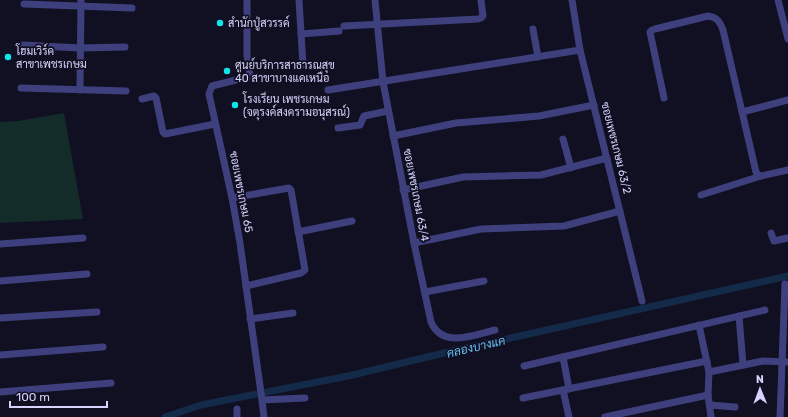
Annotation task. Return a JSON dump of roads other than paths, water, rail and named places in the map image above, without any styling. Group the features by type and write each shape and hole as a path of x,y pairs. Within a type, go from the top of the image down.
{"street":[{"name":"ซอยเพชรเกษม 65","path":"247,0 247,54 250,75 248,77 212,86 208,94 232,198 264,417"},
{"path":"299,0 303,65"},
{"name":"ซอยเพชรเกษม 63/4","path":"375,0 383,82 388,111 431,322 434,329 441,336 451,338 460,338 495,330"},
{"path":"301,34 378,24 478,19 483,16 481,0"},
{"name":"ซอยเพชรเกษม 63/2","path":"572,0 580,50 642,301"},
{"path":"778,0 788,39"},
{"path":"24,4 81,3 132,8"},
{"path":"80,90 81,3"},
{"path":"664,98 650,32 655,29 708,16 717,19 723,30 756,172 761,176"},
{"path":"533,29 538,57"},
{"path":"23,45 80,48 125,47"},
{"path":"328,90 580,50"},
{"path":"21,88 126,91"},
{"path":"142,99 152,96 156,98 164,134 215,124"},
{"path":"742,112 788,100"},
{"path":"393,136 456,123 486,119 525,118 594,105"},
{"path":"338,128 360,125 364,116 388,111"},
{"path":"563,139 571,168"},
{"path":"403,190 463,177 541,175 607,158"},
{"path":"701,195 761,176 788,170"},
{"path":"232,198 289,188 291,190 305,270 304,272 246,286"},
{"path":"414,243 482,229 564,226 620,211"},
{"path":"298,232 352,221"},
{"path":"771,233 774,241 788,238"},
{"path":"0,244 83,238"},
{"path":"0,281 87,274"},
{"path":"425,292 484,281"},
{"path":"780,417 785,362 785,284"},
{"path":"524,366 765,310"},
{"path":"0,318 97,312"},
{"path":"250,319 293,313"},
{"path":"739,316 743,365"},
{"path":"699,325 709,372 708,395 711,417"},
{"path":"0,355 103,347"},
{"path":"563,357 569,417"},
{"path":"709,372 763,360 785,362"},
{"path":"523,398 707,361"},
{"path":"0,392 111,384"},
{"path":"605,417 708,395"},
{"path":"262,400 305,398"},
{"path":"710,405 735,407"},
{"path":"237,408 237,417"}],"waterway":[{"name":"คลองบางแค","path":"165,417 201,405 348,376 788,276"}],"place":[{"name":"สำนักปู่สวรรค์","path":"220,23"},
{"name":"โฮมเวิร์ค สาขาเพชรเกษม","path":"8,57"},
{"name":"ศูนย์บริการสาธารณสุข 40 สาขาบางแคเหนือ","path":"227,71"},
{"name":"โรงเรียน เพชรเกษม (จตุรงค์สงครามอนุสรณ์)","path":"235,105"}]}
